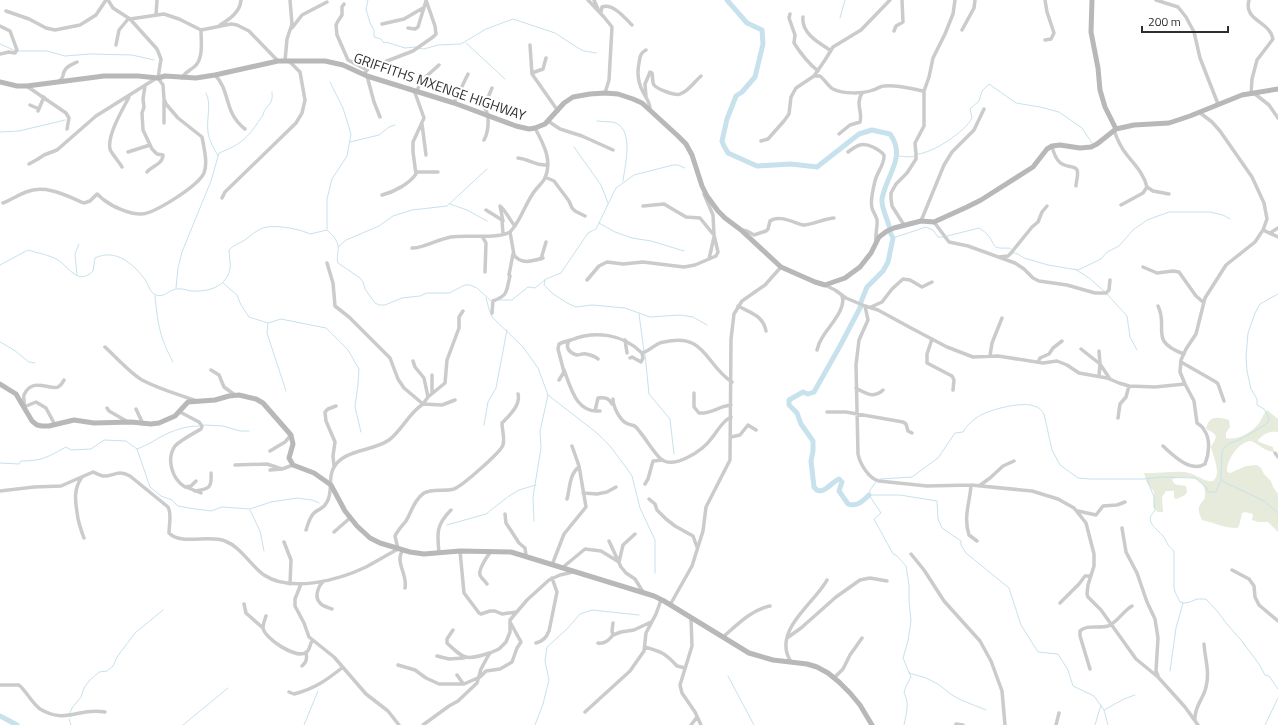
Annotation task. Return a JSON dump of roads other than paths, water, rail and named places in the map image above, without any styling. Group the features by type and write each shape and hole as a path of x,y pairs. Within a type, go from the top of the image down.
{"street":[{"path":"6,11 29,19 46,28 55,30 80,25 96,15 107,0 113,8 129,18 157,49 160,59 158,78 163,85 164,123"},
{"path":"156,15 157,0"},
{"path":"219,26 237,12 241,0"},
{"path":"290,0 291,30"},
{"path":"408,28 415,29 418,27 426,0"},
{"path":"366,73 369,68 413,51 434,37 436,34 435,26 426,0"},
{"path":"588,0 611,24 613,31 609,80 605,93"},
{"path":"594,0 599,11"},
{"path":"761,141 768,139 787,117 790,110 791,97 797,86 807,82 814,76 835,44 861,30 890,0"},
{"path":"894,31 896,26 903,22 902,0"},
{"path":"904,225 892,206 891,196 894,186 907,173 916,159 915,143 924,126 924,91 933,58 953,14 955,0"},
{"path":"962,30 974,8 975,0"},
{"path":"1045,0 1046,12 1054,33 1051,39 1045,40"},
{"path":"1092,0 1091,37 1098,68 1100,90 1105,107 1123,150 1144,178 1147,188 1153,191 1169,194"},
{"path":"1156,0 1178,7 1186,17 1194,32 1200,58 1218,104"},
{"path":"1249,0 1248,11 1271,32 1273,39 1257,60 1252,79 1251,94"},
{"path":"222,198 225,192 296,123 302,113 305,100 302,76 299,69 286,60 287,39 300,16 327,2"},
{"path":"344,4 342,7 341,17 336,25 337,36 348,60 366,73 380,117"},
{"path":"599,11 602,6 609,6 632,25"},
{"path":"382,24 404,19 423,8"},
{"path":"116,45 119,30 129,18 164,14 179,18 201,30 234,24 249,31 278,61"},
{"path":"790,14 789,18 795,35 794,43 801,52 803,58 818,71"},
{"path":"803,18 803,25 813,39 830,50"},
{"path":"0,26 10,31 18,50 15,53 9,52 0,54"},
{"path":"182,78 185,73 194,67 199,61 201,49 201,30"},
{"path":"530,45 532,73 534,78 558,111"},
{"path":"646,50 640,56 638,68 639,83 650,103 650,109"},
{"path":"532,73 543,69 546,58"},
{"name":"GRIFFITHS MXENGE HIGHWAY","path":"0,82 17,86 27,86 104,76 138,76 158,78 164,76 196,78 278,61 325,61 343,65 516,126 535,128 548,121 564,103 573,97 605,93 618,94 633,99 650,109 686,144 692,155 702,186 718,211 781,267 825,285"},
{"path":"57,83 63,78 65,70 77,62"},
{"path":"417,172 412,152 413,142 424,118 415,90 421,81 439,65"},
{"path":"646,97 645,84 650,72 652,73 656,88 673,95 679,95 682,93 701,76"},
{"path":"454,103 468,74"},
{"path":"215,75 222,83 232,115 238,124 244,129"},
{"path":"814,76 823,78 831,88 854,93 862,93 885,86 895,86 924,91"},
{"path":"29,164 38,160 44,155 57,150 78,133 87,123 111,106 158,78"},
{"path":"27,86 66,113 67,129"},
{"path":"144,86 144,107 142,113 143,130 155,152 160,155 164,155 164,158 147,172"},
{"path":"484,140 487,134 489,117 487,110 484,107 492,88"},
{"path":"825,285 838,281 854,272 866,261 876,242 883,234 894,228 920,221 934,222 981,200 1033,167 1047,149 1052,146 1060,145 1080,148 1091,147 1115,130 1134,125 1169,123 1242,95 1278,89"},
{"path":"839,134 850,125 860,122 861,116 858,102 862,93"},
{"path":"1251,94 1255,94 1265,101 1278,118"},
{"path":"122,167 110,150 111,136 129,96"},
{"path":"30,105 39,110 45,98"},
{"path":"3,203 26,192 53,190 84,203 98,195 112,205 126,211 140,214 146,213 176,199 199,181 204,173 205,158 201,135 186,126 166,104 164,99"},
{"path":"920,221 944,165 952,152 974,130 984,109"},
{"path":"1163,446 1180,461 1194,466 1202,466 1205,464 1208,453 1208,436 1204,428 1197,423 1194,400 1180,374 1181,362 1196,334 1202,316 1203,302 1226,265 1255,242 1263,230 1267,219 1266,209 1252,177 1216,126 1200,112"},
{"path":"548,121 560,129 582,136 613,150"},
{"path":"422,124 426,155"},
{"path":"412,248 420,248 434,241 450,237 482,236 510,232 515,226 532,194 546,177 548,158 545,148 535,128"},
{"path":"128,152 150,144"},
{"path":"848,152 857,145 865,144 878,150 884,155 884,161 875,182 871,204 877,220 875,233 876,242"},
{"path":"1052,146 1054,156 1057,161 1063,165 1074,166 1077,168 1078,173 1076,186"},
{"path":"518,158 526,159 539,166 547,166"},
{"path":"417,172 438,172"},
{"path":"382,195 392,192 412,178 417,172"},
{"path":"546,177 556,184 569,201 572,208 585,216"},
{"path":"587,280 599,266 607,262 623,264 642,262 684,267 695,265 716,256 718,252 714,236 713,216 704,196 702,186"},
{"path":"1121,206 1143,193 1147,188"},
{"path":"643,206 664,204 686,216 700,218 714,236"},
{"path":"503,234 503,221 500,206 504,209 507,216 515,226"},
{"path":"995,257 1010,255 1032,227 1038,222 1042,212 1047,206"},
{"path":"486,210 498,216 503,221"},
{"path":"741,230 747,231 754,235 768,229 770,221 775,219 805,225 834,218"},
{"path":"934,222 949,242 968,246 1019,265 1033,278 1043,282 1067,285 1095,293 1106,293 1109,290 1110,280"},
{"path":"1270,233 1278,228"},
{"path":"1263,230 1278,236"},
{"path":"510,232 513,251 515,257 519,261 542,259 546,242"},
{"path":"482,236 482,239 486,243 485,272"},
{"path":"709,259 714,236"},
{"path":"492,313 493,301 501,299 508,288 513,251"},
{"path":"327,263 333,283 335,306 349,317 390,358 398,379 404,388 423,404 442,405 455,400"},
{"path":"670,605 692,566 703,532 706,507 730,462 732,331 734,314 742,301 765,285 781,267"},
{"path":"1143,267 1158,273 1179,272 1196,296 1203,302"},
{"path":"868,307 882,302 892,288 903,279 910,280 922,287 932,282"},
{"path":"825,285 846,298 878,310 932,339 966,355 977,357 998,356 1038,362 1063,363 1079,373 1099,376 1129,386 1155,387 1185,384"},
{"path":"817,350 822,337 833,324 841,307 844,299 842,295"},
{"path":"738,306 759,317 764,322 766,331"},
{"path":"1158,306 1161,314 1161,330 1164,341 1168,346 1184,354"},
{"path":"868,307 868,317 858,345 856,388 859,458 867,472 875,480 927,486 971,485 1041,493 1068,503 1078,511 1086,523 1094,554 1094,566 1086,594 1101,610 1136,659 1158,677 1185,706 1197,723"},
{"path":"306,530 309,520 314,513 323,508 328,501 331,485 331,473 334,466 344,456 374,448 389,440 428,397 445,383 447,360 459,328 459,317 463,311"},
{"path":"990,356 992,343 1002,318"},
{"path":"600,411 584,408 573,396 558,347 560,343 581,336 614,336 625,340 642,353 643,358 641,362 632,357 630,358"},
{"path":"932,339 927,354 927,363 952,376 954,380 953,390"},
{"path":"625,340 627,353"},
{"path":"642,353 656,344 664,342 677,340 694,344 705,352 717,368 732,382"},
{"path":"568,341 566,346 570,351 577,355 584,353 592,355 598,359"},
{"path":"1038,362 1040,358 1049,354 1053,348 1062,341"},
{"path":"106,347 121,363 142,380 167,391 194,400 215,400 235,395 251,397 263,403 291,435 293,444 289,458 293,465 314,473 331,485 350,518 363,532 380,544 424,554 460,550 511,552 643,593 670,605 749,653 773,660 807,664 817,667 834,678 850,693 860,705 872,725"},
{"path":"1081,349 1100,364 1110,379"},
{"path":"1099,351 1099,376"},
{"path":"413,361 424,378 428,397"},
{"path":"1181,362 1216,382 1224,401"},
{"path":"559,380 564,369"},
{"path":"211,370 219,375 224,387 235,395"},
{"path":"432,375 432,393"},
{"path":"24,407 24,395 29,389 40,385 56,388 59,387 64,380"},
{"path":"0,384 16,394 34,423 42,426 55,425 74,420 94,423 159,423 170,420 180,412 185,404 194,400"},
{"path":"1118,418 1120,404 1126,397 1129,386"},
{"path":"856,388 874,396 878,395 882,390"},
{"path":"405,588 406,582 399,559 400,549 395,538 396,533 406,520 412,506 421,496 428,491 449,490 456,488 502,448 504,442 502,423 509,416 516,405 519,398 518,394"},
{"path":"694,394 694,407 699,413 711,412 723,406 731,405"},
{"path":"595,411 598,398 606,398 614,406 623,420 627,423 635,425 660,458 664,460"},
{"path":"613,399 614,406"},
{"path":"24,407 36,402 43,406 55,425"},
{"path":"334,466 333,456 335,442 327,424 325,414 326,410 336,406"},
{"path":"107,408 109,411 129,422"},
{"path":"136,409 143,424"},
{"path":"180,412 199,422 202,426 201,429 177,444 172,455 172,472 181,484 201,493"},
{"path":"827,412 858,414 904,422 908,430 912,433"},
{"path":"645,484 653,461 676,461 696,453 707,444 725,420 731,417"},
{"path":"731,437 740,435 748,425 756,430"},
{"path":"270,451 285,442 291,435"},
{"path":"552,565 564,534 586,509 579,467 572,446"},
{"path":"1275,453 1278,457"},
{"path":"979,486 1003,466 1014,461"},
{"path":"235,465 267,464 282,469"},
{"path":"270,470 282,469 293,465"},
{"path":"567,499 570,482 574,472 579,467"},
{"path":"0,491 34,487 61,486 93,472 104,476 119,473 130,476 168,507 170,511 169,533 177,538 209,538 225,540 236,547 263,574 276,581 290,584 301,584 339,577 362,569 400,549"},
{"path":"195,491 204,490 210,486 211,474"},
{"path":"83,476 75,492 75,500 80,527 84,538"},
{"path":"185,486 191,486 196,481"},
{"path":"971,485 971,497 967,510 967,528 969,535 977,541"},
{"path":"583,494 597,494 616,488"},
{"path":"648,499 654,504 657,510 675,526 692,536 697,548"},
{"path":"1078,511 1096,515 1103,506 1117,505 1124,502"},
{"path":"439,553 439,524 450,510"},
{"path":"505,514 506,523 525,548 526,556"},
{"path":"334,532 350,518"},
{"path":"1122,528 1126,552 1137,573 1147,602 1155,619 1158,638 1156,671 1158,677"},
{"path":"619,562 623,545 635,534"},
{"path":"609,541 623,570 636,582 643,593"},
{"path":"284,542 291,560 290,584"},
{"path":"562,568 585,549 601,551 619,562"},
{"path":"460,550 464,593 479,613 481,614 490,611 495,611 502,614 516,612"},
{"path":"486,584 480,575 480,572 489,554 493,551"},
{"path":"910,554 924,570 944,601 980,641 991,662 1002,691 1005,725"},
{"path":"1232,570 1250,579 1254,586 1255,597 1259,605 1278,621"},
{"path":"437,656 449,659 477,658 500,649 506,642 510,632 511,617 527,600 552,578 573,572"},
{"path":"1060,603 1085,576 1091,576"},
{"path":"536,644 542,642 547,637 549,631 557,592 552,578"},
{"path":"787,638 801,628 836,597 860,580 870,578 887,581"},
{"path":"324,580 319,587 318,600 321,604 332,609"},
{"path":"791,662 785,646 787,638 795,621 827,580"},
{"path":"301,584 295,599 295,606 304,623 307,635 312,641 327,651 366,694 388,711 399,725"},
{"path":"585,712 628,674 645,647 646,633 661,600"},
{"path":"244,604 246,613 283,648 300,654 306,652 312,641"},
{"path":"722,637 745,617 770,606"},
{"path":"1090,669 1080,636 1080,631 1084,628 1103,628 1111,625 1132,606"},
{"path":"263,628 266,616"},
{"path":"691,618 692,646 681,680 680,689 698,717 701,725"},
{"path":"598,643 606,642 613,635 634,630 652,621"},
{"path":"423,725 431,721 449,706 458,701 486,671 500,669 512,662 517,648 521,643 510,622"},
{"path":"612,623 613,635"},
{"path":"453,630 447,639 447,643 464,658"},
{"path":"834,678 843,668 862,638"},
{"path":"1197,723 1195,711 1206,687 1208,672 1204,644"},
{"path":"645,647 662,652 677,666 685,668"},
{"path":"302,666 306,663 306,652"},
{"path":"478,678 480,669 490,653"},
{"path":"398,666 415,670 426,678 439,684 464,684 478,678"},
{"path":"289,692 294,694 316,686 327,680 342,667"},
{"path":"457,675 464,684"},
{"path":"0,685 19,685 39,708 54,717 70,718 94,711 105,712"},
{"path":"1056,725 1059,713"},
{"path":"691,725 698,717"},
{"path":"956,724 963,725"}],"waterway":[{"path":"368,0 366,9 370,23 374,30 374,37 381,39 384,43 386,42 405,48 415,47"},
{"path":"727,0 747,23 762,30 763,44 755,77 742,92 736,96 727,119 722,141 728,153 757,166 791,164 817,167 859,134 872,130 890,134 895,142 896,158 882,199 883,209 889,226"},
{"path":"840,18 845,0"},
{"path":"418,48 424,49 438,45 461,44 486,29 513,19 555,33 584,51 596,53"},
{"path":"466,43 505,79"},
{"path":"0,44 16,51"},
{"path":"18,51 47,51 65,56 90,54 132,55 154,60"},
{"path":"327,229 327,199 332,179 347,156 351,134 343,108 330,82"},
{"path":"918,154 940,146 963,129 972,118 970,109 979,101 982,91 989,84 1016,103 1059,112 1082,128 1092,143"},
{"path":"176,288 178,268 182,252 211,181 219,153 234,146 249,134 271,103 272,92"},
{"path":"206,93 209,102 209,135 218,156"},
{"path":"0,132 19,131 65,120"},
{"path":"597,121 612,122 622,127 627,141 623,181"},
{"path":"350,142 379,135 389,127 395,125"},
{"path":"574,147 601,185 608,203"},
{"path":"897,156 915,156"},
{"path":"500,300 512,300 528,287 535,288 546,279 561,273 588,233 596,229 616,188 634,175 673,165 678,165 685,168"},
{"path":"338,247 346,240 379,226 393,216 412,210 447,206 487,169"},
{"path":"450,204 467,210 487,221"},
{"path":"1013,253 1048,265 1078,270 1101,259 1107,252 1119,246 1133,230 1147,220 1169,212 1210,212 1223,215 1230,219"},
{"path":"599,223 615,232 632,238 651,241 684,251"},
{"path":"893,238 926,227 933,230 938,237 944,237"},
{"path":"0,265 28,250 55,258 74,274 83,277 93,271 95,258 103,255 117,256 124,259 136,269 146,281 152,293 159,296 176,289 204,291 221,284 225,280 230,269 229,250 263,228 287,228 300,230 310,234 327,230 337,241 338,263 360,278 365,289 375,303 379,305 385,305 402,298 420,296 427,293 449,293 465,285 470,285 477,288 491,301"},
{"path":"947,236 979,228 987,234 994,246 1011,249"},
{"path":"861,302 867,287 883,271 888,262 893,238 890,232"},
{"path":"77,275 75,254 79,244"},
{"path":"1075,269 1089,278 1105,292"},
{"path":"545,280 544,285 552,293 576,307 592,305 625,308 650,317 680,315 693,317 707,325"},
{"path":"223,283 237,295 241,305 249,317 268,323 281,319 326,328 348,350 359,369 355,407 361,432"},
{"path":"1107,294 1127,316 1130,337 1137,350"},
{"path":"880,479 912,477 938,458 955,433 963,432 976,418 1004,407 1013,405 1028,405 1037,407 1044,414 1052,450 1060,465 1078,478 1195,478 1206,487 1208,492 1216,492 1221,480 1222,451 1228,444 1239,440 1268,422 1269,418 1264,409 1257,405 1257,399 1251,389 1246,357 1248,333 1255,313 1260,304 1278,294"},
{"path":"155,296 160,330 173,362"},
{"path":"486,298 492,317 523,347 538,368 548,395 597,433 610,446 632,476 640,508 655,540 655,573"},
{"path":"861,306 814,392 808,394 803,392 789,400 789,405 797,413 801,424 813,441 811,461 814,487 820,491 839,479 842,482 839,491 848,504 851,505 860,503 869,495"},
{"path":"639,314 644,351"},
{"path":"268,323 267,333 286,391"},
{"path":"484,425 488,402 496,388 507,330"},
{"path":"0,342 14,350 29,362 35,363"},
{"path":"645,354 649,394 670,419 674,454"},
{"path":"534,521 533,497 541,448 540,431 548,395"},
{"path":"204,425 223,426 240,431 249,431"},
{"path":"137,449 174,431 186,427 199,426"},
{"path":"0,463 19,464 21,461 40,459 66,447 71,450 91,449 104,440 126,441 137,449 150,487 161,496 172,500 178,506 211,511 222,507 250,509 271,502 297,498 312,500 319,503"},
{"path":"1148,478 1148,482 1154,497 1155,511 1150,518 1152,525 1164,537 1174,552 1174,587 1180,602 1184,603 1197,599 1206,599 1241,640 1259,664 1265,675 1269,676 1278,689"},
{"path":"1222,481 1264,501 1278,513"},
{"path":"876,482 870,490 869,495 881,513 874,519 893,554 896,555 906,566 909,585 911,621 908,641 903,658 911,677 904,693 907,701 904,725"},
{"path":"447,525 486,514 519,490 536,485"},
{"path":"869,495 900,495 937,501 938,519 942,528 961,541 961,545 966,553 1009,588 1021,625 1038,652 1058,654 1068,670 1073,686 1094,696 1104,710 1108,725"},
{"path":"250,510 260,531 264,551"},
{"path":"1170,671 1176,628 1183,603"},
{"path":"70,713 81,697 84,688 89,681 99,672 107,671 113,666 117,657 135,633 163,610"},
{"path":"535,725 543,704 549,680 545,661 547,647 567,629 580,614 592,610 639,615"},
{"path":"909,673 926,678 938,684 961,700 986,710"},
{"path":"728,676 754,725"},
{"path":"183,725 228,688"},
{"path":"304,725 318,691"},
{"path":"1104,710 1135,695"},
{"path":"1265,725 1278,698"},
{"path":"1095,725 1101,705"},
{"path":"0,716 17,725"},
{"path":"69,719 71,725"}]}
